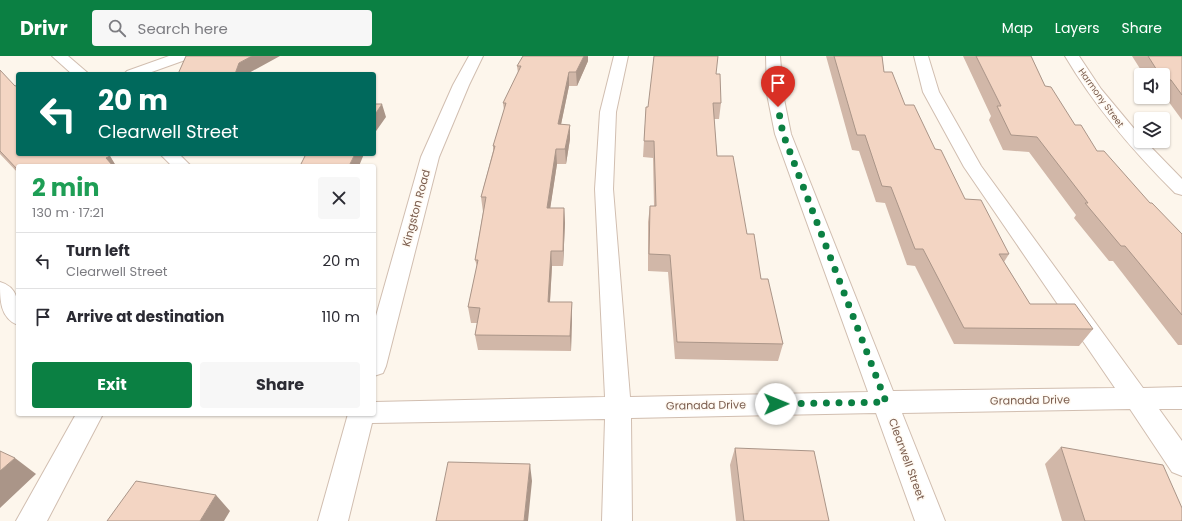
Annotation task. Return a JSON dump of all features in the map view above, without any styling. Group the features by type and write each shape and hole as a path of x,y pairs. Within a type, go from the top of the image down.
{"street":[{"path":"59,56 79,72"},
{"path":"138,72 183,56"},
{"name":"Kingston Road","path":"376,359 430,157 476,56"},
{"path":"618,521 618,407 604,189 608,112 621,56"},
{"name":"Clearwell Street","path":"773,56 775,94 783,134 930,521"},
{"path":"921,56 931,92 973,167 1182,463"},
{"name":"Harmony Street","path":"1072,56 1087,82 1117,122 1182,189"},
{"path":"171,156 180,164"},
{"path":"0,290 16,313"},
{"name":"Granada Drive","path":"376,413 886,402 1182,398"},
{"path":"31,521 89,416"},
{"path":"333,521 360,416"}],"building":[{"path":"186,56 252,56 239,63 236,72 179,72"},
{"path":"523,56 584,56 576,72 569,72 558,124 570,125 565,149 556,149 547,208 564,208 563,251 551,251 548,302 572,302 570,336 475,335 480,308 468,307 478,260 475,260 486,197 481,197 495,146 493,146 506,103 503,103 521,66 517,66"},
{"path":"654,56 718,56 716,74 720,74 721,103 713,103 717,156 733,156 747,234 754,234 761,279 768,279 783,344 677,342 670,255 649,254 650,206 656,206 654,141 644,141 646,107 648,107"},
{"path":"834,56 882,56 884,72 892,72 905,105 914,105 935,149 941,150 965,199 981,200 1009,254 999,254 1030,304 1075,304 1093,329 964,328 923,249 915,249 891,187 882,186 865,135 857,135"},
{"path":"976,56 1031,56 1045,86 1051,87 1075,125 1081,125 1097,151 1104,151 1150,203 1152,203 1182,234 1182,315 1125,246 1121,246 1085,203 1088,203 1037,137 1011,135 997,106 1001,106"},
{"path":"1148,56 1182,56 1182,95 1170,80 1170,68 1156,68"},
{"path":"0,70 16,86 16,156 110,156 106,158 111,164 16,164 16,168 0,151"},
{"path":"376,104 382,104 376,113"},
{"path":"305,156 354,156 350,164 301,164"},
{"path":"1061,447 1163,465 1182,508 1182,521 1085,521"},
{"path":"735,448 814,451 829,521 744,521"},
{"path":"0,451 15,458 0,471"},
{"path":"448,462 530,464 524,521 436,521"},
{"path":"136,481 216,495 200,521 107,521"}],"route":[{"path":"776,404 886,402 783,134 778,107"}]}
